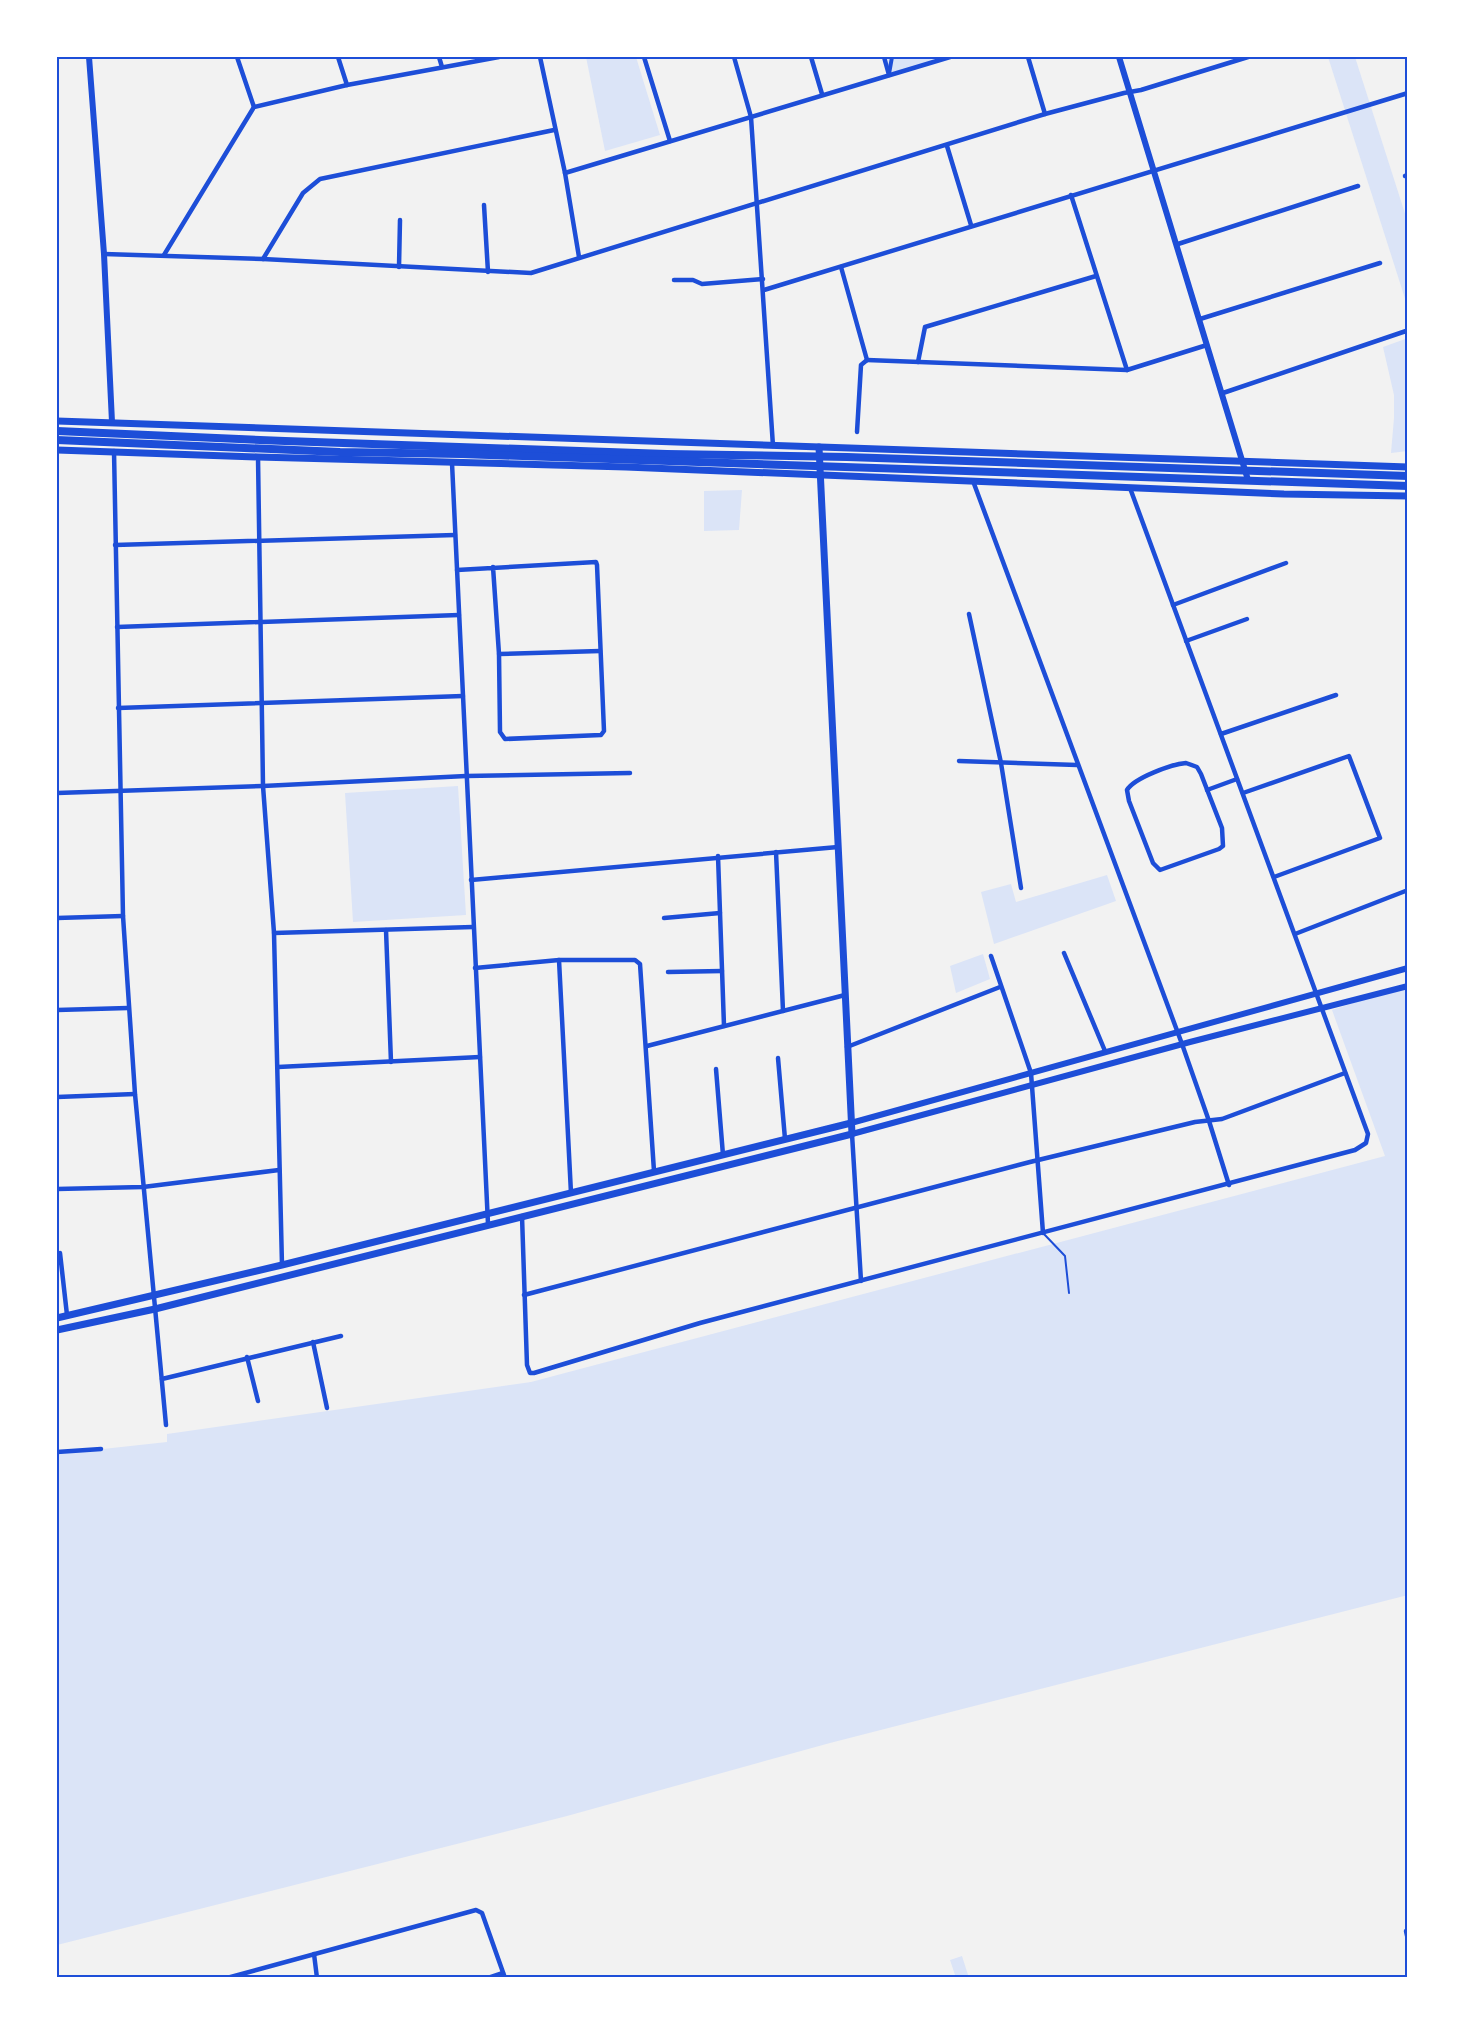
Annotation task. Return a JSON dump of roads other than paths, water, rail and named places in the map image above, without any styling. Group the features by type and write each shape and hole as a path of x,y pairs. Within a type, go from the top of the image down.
{"main road":[{"path":"57,421 1408,467"},
{"path":"57,430 285,441 1408,476"},
{"path":"57,440 340,452 1408,486"},
{"path":"57,1330 155,1309 852,1134 819,447"},
{"path":"57,450 258,458 626,467 1407,498"},
{"path":"57,1317 282,1265 851,1123"}],"street":[{"path":"89,57 104,254 112,422"},
{"path":"237,57 254,107"},
{"path":"338,57 347,85"},
{"path":"439,57 442,67"},
{"path":"164,255 254,107 347,85 499,57"},
{"path":"540,57 565,173 579,257"},
{"path":"644,57 670,141"},
{"path":"734,57 751,117 764,290 772,446"},
{"path":"811,57 822,94"},
{"path":"884,57 889,75"},
{"path":"889,75 892,57"},
{"path":"565,173 950,57"},
{"path":"1028,57 1045,114"},
{"path":"1119,57 1178,244 1248,480"},
{"path":"104,254 263,259 531,273 1045,114 1142,90 1248,57"},
{"path":"764,290 1408,93"},
{"path":"263,259 303,193 320,179 554,130"},
{"path":"947,146 971,225"},
{"path":"1178,244 1358,186"},
{"path":"1071,195 1126,370"},
{"path":"484,206 488,272"},
{"path":"399,267 400,220"},
{"path":"1200,319 1380,263"},
{"path":"841,267 867,360"},
{"path":"918,362 925,327 1096,276"},
{"path":"674,280 693,280 702,284 763,279"},
{"path":"1223,393 1406,331"},
{"path":"857,432 861,365 867,360 1126,370 1207,345"},
{"path":"114,452 123,916 135,1094 166,1425"},
{"path":"258,458 263,786 274,933 282,1265"},
{"path":"452,463 488,1224"},
{"path":"973,481 1178,1032 1229,1185"},
{"path":"522,1216 527,1365 530,1373 534,1373 700,1323 1229,1185 1355,1150 1366,1143 1368,1134 1130,488"},
{"path":"116,544 455,535"},
{"path":"457,570 493,567 596,562 603,734 506,739 500,732 499,654 493,567"},
{"path":"1173,605 1286,563"},
{"path":"969,614 1001,763 1021,888"},
{"path":"117,627 459,615"},
{"path":"1186,640 1247,619"},
{"path":"499,654 600,651"},
{"path":"1221,734 1336,695"},
{"path":"118,708 463,696"},
{"path":"1243,794 1349,756 1380,838 1274,877"},
{"path":"959,761 1077,765"},
{"path":"1186,763 1197,767 1207,789 1222,828 1223,846 1176,866 1163,870 1157,869 1129,801 1127,795 1129,786 1146,776 1186,763"},
{"path":"57,793 466,776 630,773"},
{"path":"1207,789 1237,779"},
{"path":"471,880 838,847"},
{"path":"776,852 783,1011"},
{"path":"718,856 724,1026"},
{"path":"1295,934 1408,890"},
{"path":"664,918 720,913"},
{"path":"57,918 123,916"},
{"path":"274,933 473,927"},
{"path":"386,930 391,1062"},
{"path":"1064,953 1105,1051"},
{"path":"991,956 1031,1073 1043,1233"},
{"path":"475,968 559,960 635,960 640,964 654,1172"},
{"path":"559,960 571,1193"},
{"path":"851,1123 1408,968"},
{"path":"668,972 722,971"},
{"path":"861,1281 852,1134 1182,1044 1408,986"},
{"path":"848,1047 1000,987"},
{"path":"647,1046 845,995"},
{"path":"57,1010 128,1008"},
{"path":"278,1067 480,1057"},
{"path":"778,1058 785,1139"},
{"path":"716,1069 723,1155"},
{"path":"524,1294 1036,1160 1195,1122 1222,1119 1345,1073"},
{"path":"57,1097 135,1094"},
{"path":"57,1189 143,1187 279,1170"},
{"path":"60,1253 67,1315"},
{"path":"162,1379 341,1336"},
{"path":"313,1342 327,1408"},
{"path":"247,1358 258,1401"},
{"path":"57,1452 101,1449"},
{"path":"227,1978 476,1910 482,1913 504,1976 488,1978"},
{"path":"1406,1931 1408,1940"},
{"path":"314,1954 317,1978"}],"lane":[{"path":"1043,1233 1065,1256 1069,1293"}]}
